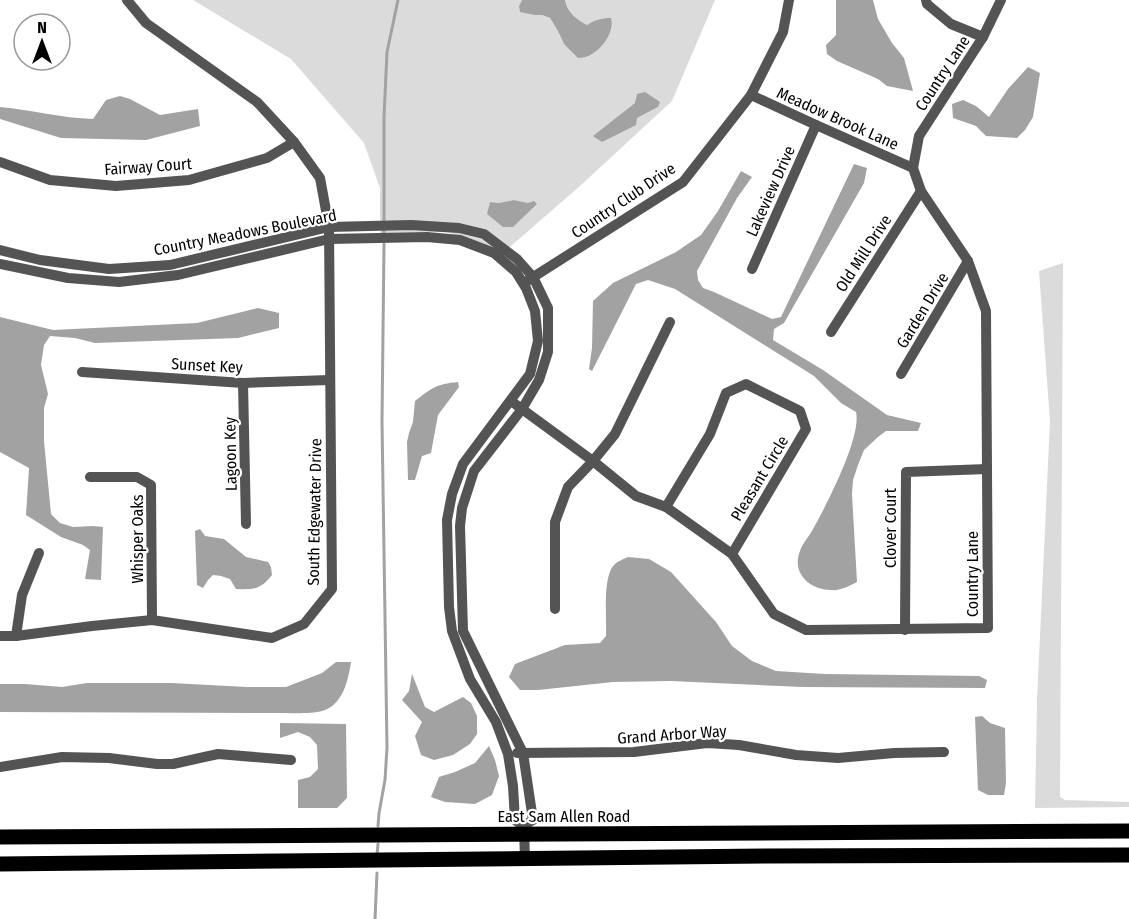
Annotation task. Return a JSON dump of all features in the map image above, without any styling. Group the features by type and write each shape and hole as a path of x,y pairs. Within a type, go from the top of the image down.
{"main road":[{"name":"East Sam Allen Road","path":"0,837 524,830 1129,831"},
{"path":"0,864 525,858 1129,855"}],"street":[{"name":"South Edgewater Drive","path":"0,636 152,620 272,638 304,624 332,589 329,227 320,178 294,142 257,102 146,23 127,0"},
{"name":"Country Club Drive","path":"528,281 683,182 751,95 783,32 789,0"},
{"path":"926,0 927,4 951,24 983,37"},
{"name":"Country Lane","path":"511,401 593,461 636,496 666,507 732,554 774,614 806,630 988,628 986,311 968,261 921,191 913,168 919,136 983,37 1001,0"},
{"name":"Meadow Brook Lane","path":"751,95 913,168"},
{"name":"Lakeview Drive","path":"752,269 816,125"},
{"name":"Fairway Court","path":"0,162 50,180 116,186 189,180 267,158 294,142"},
{"name":"Old Mill Drive","path":"831,332 921,191"},
{"path":"411,225 412,238"},
{"name":"Country Meadows Boulevard","path":"0,250 40,260 106,268 170,265 329,227 411,225 459,228 484,234 514,263 548,308 548,352 539,380 522,409 474,471 462,508 460,526 463,631 495,698 508,754 515,820 524,830 525,858"},
{"path":"459,228 460,240"},
{"name":"Country Meadows Boulevard","path":"0,264 68,278 119,282 178,275 329,239 427,237 460,240 514,263"},
{"name":"Garden Drive","path":"901,374 968,261"},
{"path":"106,268 106,281"},
{"name":"Country Meadows Boulevard","path":"524,830 532,820 524,753 485,704 470,679 452,631 449,607 447,520 452,494 463,464 530,374 538,341 535,311 528,281"},
{"path":"555,609 555,522 568,487 615,434 670,322"},
{"name":"Sunset Key","path":"82,372 243,383 330,380"},
{"name":"Lagoon Key","path":"243,383 246,524"},
{"name":"Pleasant Circle","path":"666,507 710,434 726,393 746,384 800,411 806,429 732,554"},
{"name":"Clover Court","path":"905,630 906,472 987,469"},
{"name":"Whisper Oaks","path":"90,477 136,477 151,485 152,620"},
{"path":"16,636 22,595 39,554"},
{"path":"448,564 462,564"},
{"path":"485,704 495,698"},
{"name":"Grand Arbor Way","path":"508,754 634,752 707,743 838,758 894,753 944,752"},
{"path":"0,767 62,757 109,758 157,764 173,764 218,754 291,760"},
{"path":"513,786 528,784"}],"shaded area":[{"path":"193,0 522,0 519,6 535,15 550,18 564,44 593,21 587,25 579,20 570,12 565,0 715,0 672,101 504,252 447,232 380,233 380,188 364,143 291,59","holes":["635,103 658,107 594,136","514,200 528,203 488,214 490,202"]},
{"path":"522,0 565,0 573,15 587,25 604,18 611,18 609,35 593,54 578,58 564,44 550,18 520,12 519,6"},
{"path":"836,0 873,0 878,19 904,58 913,91 887,86 878,79 837,61 827,54 826,45 836,35"},
{"path":"1028,67 1040,73 1033,117 1017,138 986,136 976,126 953,118 952,104 963,100 976,106 989,117 1008,89"},
{"path":"645,92 660,102 658,107 637,118 636,125 602,142 593,136 635,103 637,94"},
{"path":"120,96 160,115 198,109 200,126 146,140 61,138 0,119 0,107 93,119 106,100"},
{"path":"854,164 867,168 864,183 784,323 774,329 773,340 823,370 887,415 921,423 918,431 886,431 864,450 853,480 852,494 857,582 841,589 831,590 816,587 804,579 800,573 798,559 801,548 825,506 848,455 856,423 856,412 841,403 814,376 675,289 648,280 636,284 592,371 589,369 593,301 613,283 676,252 701,235 741,171 752,177 737,198 697,271 698,280 703,288 772,319 781,317"},
{"path":"514,200 528,203 534,201 537,204 513,227 503,227 487,214 490,202"},
{"path":"1063,263 1060,797 1065,800 1129,802 1129,807 1035,808 1037,701 1050,421 1039,271"},
{"path":"258,308 279,313 279,328 238,338 95,343 75,338 50,336 44,345 41,365 48,394 44,408 44,441 51,514 60,523 73,527 103,527 101,580 85,579 90,550 61,537 26,515 29,468 0,452 0,317 53,330 197,323"},
{"path":"458,382 459,387 438,415 431,453 422,456 415,480 408,480 407,442 413,422 415,401 435,387"},
{"path":"200,529 205,536 224,539 246,557 268,562 272,575 261,586 252,589 236,589 230,579 213,575 203,588 197,585 195,531"},
{"path":"628,557 649,559 671,572 716,622 732,646 752,661 776,671 979,676 987,680 985,688 803,687 671,681 613,682 520,690 509,677 515,664 565,645 600,643 606,636 608,578 615,564"},
{"path":"336,662 351,662 346,684 340,698 335,703 318,712 0,712 0,684 62,687 87,683 171,683 286,687 322,673"},
{"path":"412,674 425,707 434,712 463,697 471,703 477,716 477,734 470,744 453,755 434,760 421,755 415,736 422,722 402,700 409,691"},
{"path":"982,716 990,723 1005,728 1006,783 1004,795 988,795 978,790 975,717"},
{"path":"280,723 346,724 347,798 337,808 298,808 298,780 310,777 318,769 317,745 310,737 298,732 280,738"},
{"path":"489,746 499,776 492,795 475,804 445,802 431,797 439,777 475,763"}],"waterway":[{"path":"384,220 384,117 387,52 398,0"},
{"path":"378,826 387,748 382,421 384,244"},
{"path":"377,854 378,844"},
{"path":"375,919 377,873"}]}
